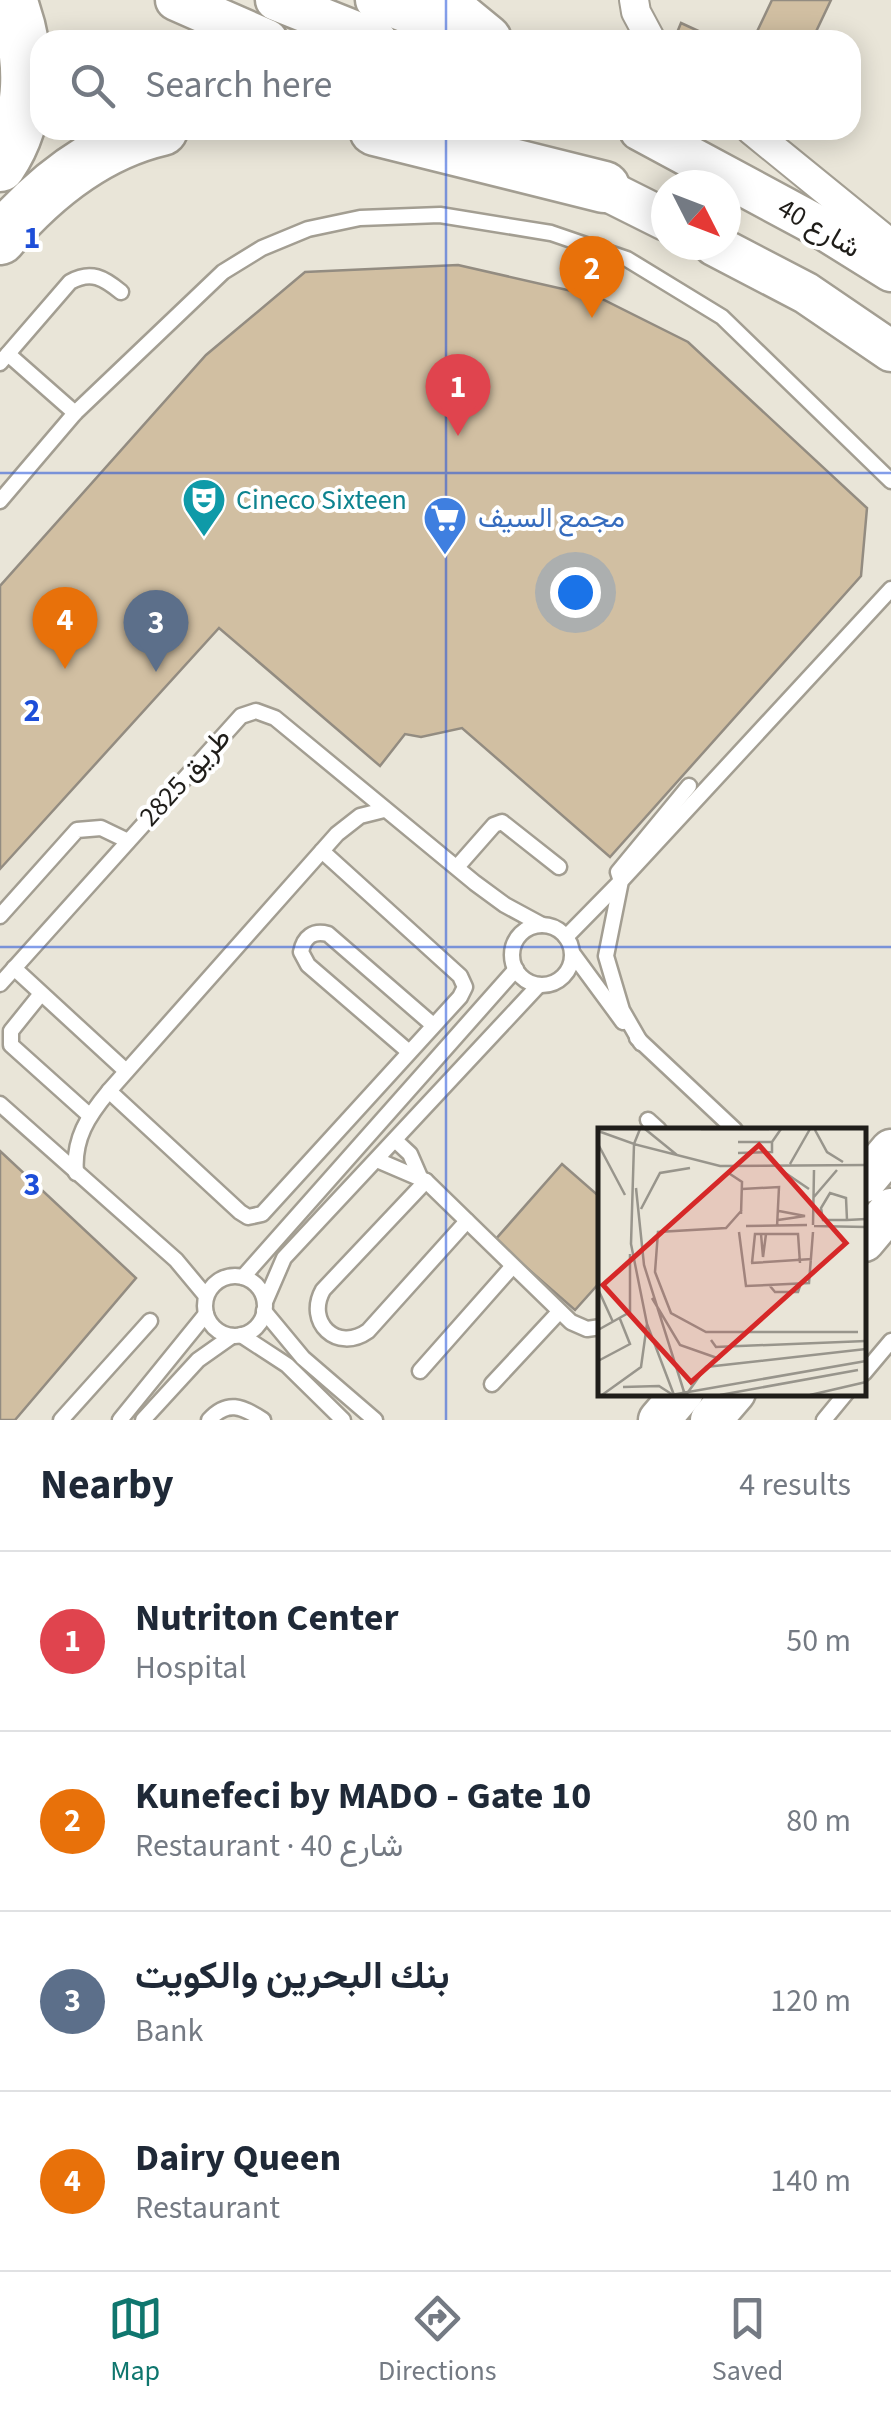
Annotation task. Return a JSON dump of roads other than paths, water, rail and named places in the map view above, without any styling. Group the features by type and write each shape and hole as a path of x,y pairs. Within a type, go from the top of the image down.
{"highway":[{"path":"0,166 13,147 24,109 28,66 10,0"},
{"path":"437,0 474,30"},
{"path":"0,239 22,214 78,167 129,140"},
{"path":"415,140 604,187"}],"main road":[{"path":"176,0 244,30"},
{"path":"276,0 351,30"},
{"path":"376,0 452,30"},
{"path":"497,140 651,212"},
{"name":"شارع 40","path":"656,140 822,228 891,272"},
{"path":"741,259 806,293 891,351"},
{"path":"866,1179 891,1147"},
{"path":"866,1239 891,1209"},
{"path":"711,1420 732,1395"}],"street":[{"path":"634,0 645,30"},
{"path":"762,140 891,244"}],"lane":[{"path":"0,501 75,412 223,272 262,248 308,229 360,218 440,216 551,232 627,259 722,318 891,480"},
{"path":"75,412 4,358 70,282 88,275 98,276 121,292"},
{"path":"733,1128 640,1043 572,954 566,937 891,589"},
{"name":"طريق 2825","path":"0,984 241,716 256,712 275,718 505,906 551,926 566,937"},
{"path":"640,1043 622,1010 606,956 621,881 618,872 690,786"},
{"path":"76,1173 78,1140 89,1115 109,1091 352,820 384,810"},
{"path":"457,868 494,825 502,822 558,868"},
{"path":"0,916 77,830 101,828 128,841"},
{"path":"109,1091 248,1218 262,1214 460,997 465,987 460,976 322,852"},
{"path":"539,985 522,977 516,969 513,950 523,932 542,925"},
{"path":"409,1052 308,965 302,952 307,938 320,932 328,934 433,1025"},
{"path":"143,1420 198,1360 256,1326 284,1258 539,985 563,977 572,954"},
{"path":"14,968 126,1071"},
{"path":"344,1420 287,1364 236,1335 216,1329 206,1314 206,1296 217,1282 242,1277 516,969"},
{"path":"40,994 10,1031 11,1045 89,1115"},
{"path":"0,1104 176,1260 206,1296"},
{"path":"395,1140 410,1154 423,1178 559,1312 578,1327 598,1327"},
{"path":"866,1152 891,1147"},
{"path":"377,1160 423,1178"},
{"path":"423,1178 324,1290 317,1307 326,1332 352,1339 368,1331 467,1221"},
{"path":"420,1371 512,1266"},
{"path":"242,1277 258,1286 264,1307 303,1358 376,1420"},
{"path":"492,1384 559,1312"},
{"path":"120,1420 206,1314"},
{"path":"65,1419 150,1321"},
{"path":"866,1371 891,1341"},
{"path":"824,1420 845,1395"},
{"path":"209,1420 220,1408 233,1406 263,1420"}],"place":[{"name":"Kunefeci by MADO - Gate 10","path":"592,318"},
{"name":"Nutriton Center","path":"458,436"},
{"name":"Cineco Sixteen","path":"204,538"},
{"name":"مجمع السيف","path":"445,556"},
{"name":"Dairy Queen","path":"65,669"},
{"name":"بنك البحرين والكويت","path":"156,672"}]}
